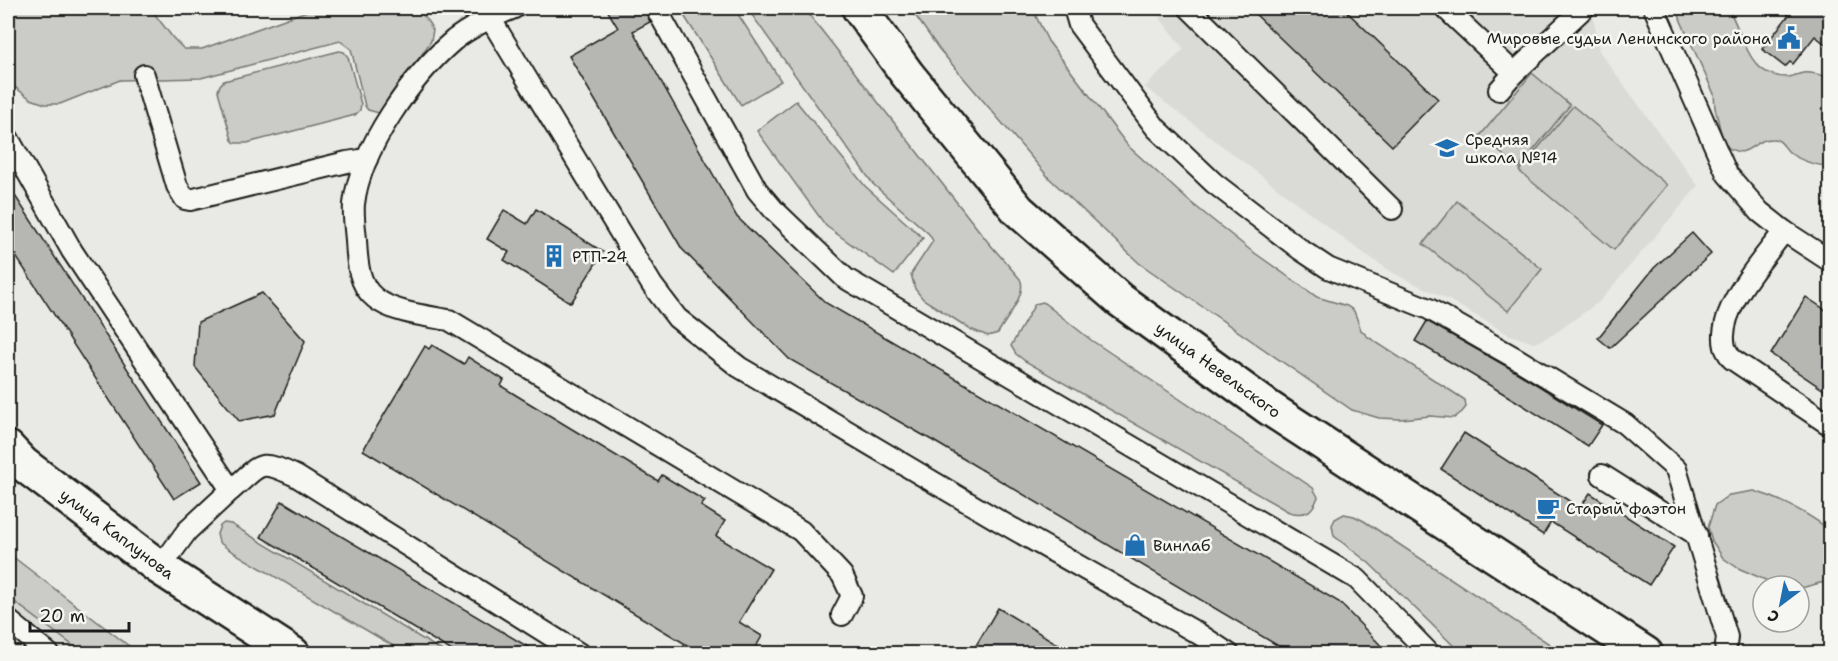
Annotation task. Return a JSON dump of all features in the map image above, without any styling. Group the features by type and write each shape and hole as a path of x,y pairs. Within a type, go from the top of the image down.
{"main road":[{"name":"улица Невельского","path":"859,8 907,74 1018,210 1120,300 1269,408 1646,654"},
{"name":"улица Каплунова","path":"8,448 23,464 160,567 293,654"}],"lane":[{"path":"514,8 488,13 456,39 423,70 381,130 357,186 354,205 357,261 367,290 376,300 404,311 449,320 801,531 842,576 852,596 849,606 842,615"},
{"path":"656,8 758,190 773,209 845,278 1357,579 1430,654"},
{"path":"1074,8 1079,25 1156,128 1214,183 1300,250 1328,268 1429,309 1625,424 1676,469 1727,638 1725,654"},
{"path":"1189,8 1392,209"},
{"path":"1445,8 1514,73"},
{"path":"1499,90 1514,73 1584,8"},
{"path":"1654,8 1727,174 1760,212 1784,231 1830,261"},
{"path":"488,13 652,285 676,318 739,367 927,479 1199,634 1229,654"},
{"path":"144,75 177,186 185,199 190,200 367,159"},
{"path":"8,138 72,251 231,490"},
{"path":"1784,231 1730,309 1724,332 1725,348 1732,359 1830,425"},
{"path":"160,567 187,531 231,490 261,465 271,465 296,476 580,654"},
{"path":"1602,475 1697,535"},
{"path":"8,620 49,654"}],"shaded area":[{"path":"8,8 150,8 184,49 202,49 315,8 415,8 425,17 433,30 431,41 383,111 379,113 368,110 365,106 351,49 340,41 201,78 120,80 60,104 45,104 31,99 8,82"},
{"path":"693,8 734,8 781,81 741,105 683,14"},
{"path":"747,8 804,8 988,242 1020,279 1021,292 998,333 988,336 970,329 923,299 915,289 911,274 933,241 929,234 873,184"},
{"path":"910,8 1032,8 1048,41 1128,146 1189,201 1249,249 1317,297 1347,306 1354,311 1361,330 1368,337 1465,400 1466,407 1454,418 1430,416 1401,419 1379,418 1352,410 1139,263 1049,178 939,49"},
{"name":"Средняя школа №14","path":"1152,8 1592,8 1599,51 1698,186 1600,301 1554,334 1534,343 1508,334 1449,300 1395,274 1352,245 1145,87 1184,49"},
{"path":"1677,8 1728,8 1749,53 1764,71 1775,76 1789,77 1810,73 1830,78 1830,167 1799,159 1775,139 1759,142 1750,149 1739,152 1724,145 1714,94"},
{"path":"339,51 344,52 348,57 361,104 360,110 355,115 247,143 235,143 232,140 218,91 224,81"},
{"path":"1532,73 1570,105 1519,168 1480,136"},
{"path":"796,101 865,186 923,238 894,275 826,226 757,131"},
{"path":"1573,106 1667,185 1614,250 1519,171"},
{"path":"1457,201 1542,269 1508,311 1423,244"},
{"path":"1043,302 1091,340 1313,488 1318,497 1313,507 1304,513 1289,512 1025,361 1016,354 1011,346 1035,304"},
{"path":"1754,491 1794,507 1830,530 1830,582 1811,585 1811,574 1752,574 1723,558 1712,541 1708,527 1715,505 1729,495"},
{"path":"1344,514 1364,521 1551,645 1556,653 1461,653 1369,563 1334,536 1332,525 1335,519"},
{"path":"224,523 231,524 446,653 405,653 228,549 219,542 217,534"},
{"path":"8,553 96,620 138,653 8,653"},
{"path":"8,553 138,653 83,653 8,597"}],"building":[{"path":"606,8 644,8 650,22 633,31 737,217 826,303 1339,602 1389,654 1292,654 935,442 789,359 682,249 569,56 618,28"},
{"path":"1249,8 1343,8 1438,99 1392,146"},
{"name":"Мировые судьи Ленинского района","path":"1779,8 1830,8 1830,48 1815,36 1793,64 1790,62 1785,67 1762,49 1789,15"},
{"path":"8,185 201,482 174,499 8,244"},
{"name":"РТП-24","path":"536,209 603,252 571,303 504,260 509,252 487,239 504,210 527,224"},
{"path":"1692,233 1711,254 1610,348 1598,338 1654,268"},
{"path":"262,293 305,341 275,414 239,421 195,367 198,322"},
{"path":"1806,297 1830,313 1830,394 1771,354"},
{"path":"1427,321 1513,370 1602,425 1588,446 1415,341"},
{"path":"432,345 464,364 468,357 504,380 501,386 524,400 658,481 662,475 705,501 701,506 725,521 716,536 771,569 739,622 762,636 752,654 702,654 363,450 425,346 429,349"},
{"path":"1464,433 1580,508 1590,493 1674,547 1649,585 1551,522 1543,535 1441,469"},
{"path":"282,501 540,654 457,654 261,537"},
{"path":"998,608 1074,654 971,654"}],"place":[{"name":"Мировые судьи Ленинского района","path":"1789,38"},
{"name":"Средняя школа №14","path":"1447,148"},
{"name":"РТП-24","path":"554,256"},
{"name":"Старый фаэтон","path":"1548,508"},
{"name":"Винлаб","path":"1135,545"}]}
